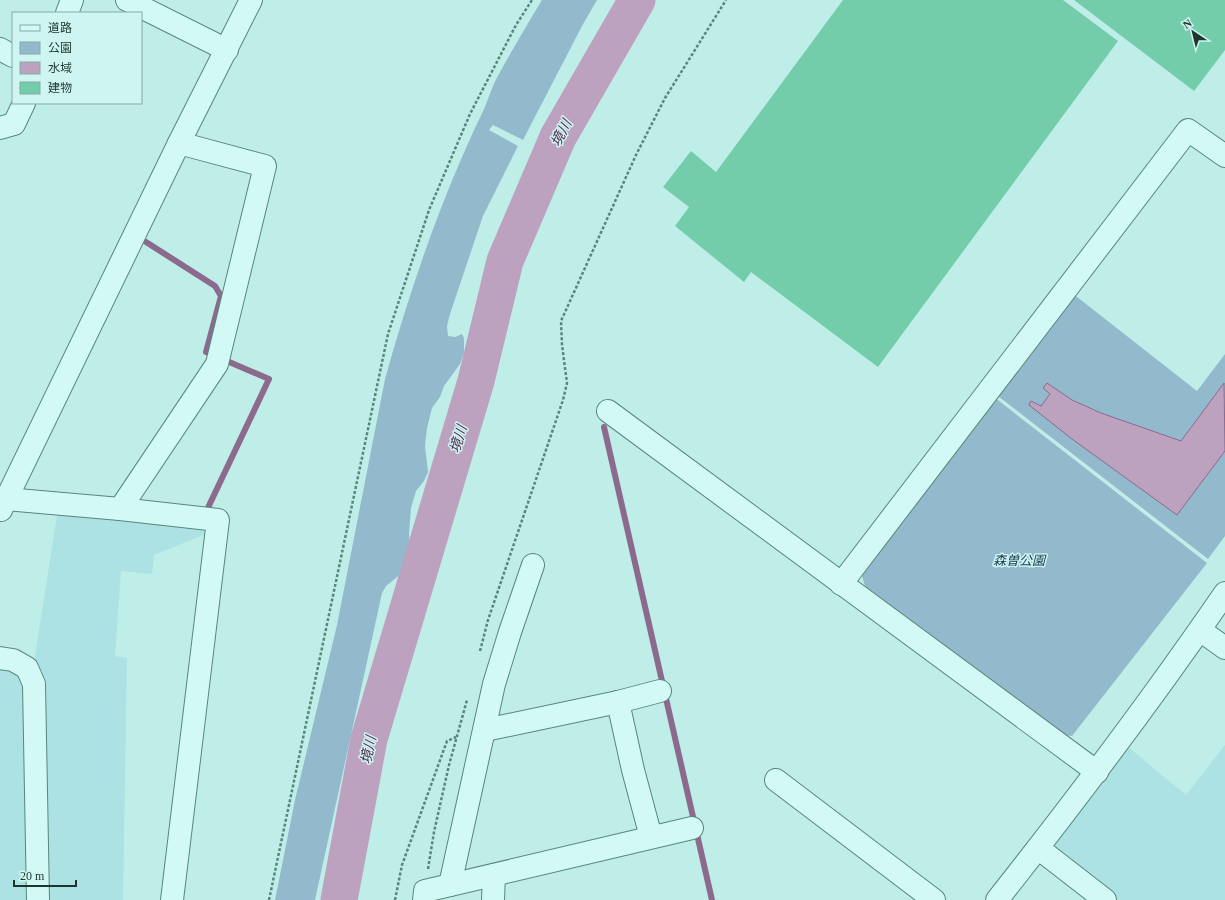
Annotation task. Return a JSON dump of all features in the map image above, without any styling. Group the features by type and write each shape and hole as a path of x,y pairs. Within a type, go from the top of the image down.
{"street":[{"path":"66,12 72,0"},
{"path":"127,0 227,50"},
{"path":"172,900 218,520 120,508 3,505 179,143 252,0"},
{"path":"0,49 12,55"},
{"path":"0,128 14,124 24,104"},
{"path":"841,584 1188,130 1225,156"},
{"path":"120,508 217,364 265,166 179,143"},
{"path":"608,411 1096,772"},
{"path":"450,885 494,684 510,632 534,564"},
{"path":"997,900 1096,772 1200,630 1225,593"},
{"path":"1200,630 1225,648"},
{"path":"0,658 13,660 28,668 34,684 38,900"},
{"path":"485,730 660,692"},
{"path":"618,702 633,770 651,837"},
{"path":"776,780 934,900"},
{"path":"425,896 450,885 692,828"},
{"path":"1038,848 1105,900"},
{"path":"493,900 494,875"}],"path":[{"path":"268,900 388,334 429,210 467,121 516,25 532,0"},
{"path":"479,655 488,620 558,415 567,383 562,345 562,321 636,155 662,104 726,0"},
{"path":"425,896 428,865 434,832 467,699"},
{"path":"395,900 402,865 447,741 457,737"}],"shaded area":[{"path":"58,509 196,523 206,534 154,555 152,574 121,571 115,656 127,658 123,900 41,900 33,668"},
{"path":"0,664 24,674 32,900 0,900"},
{"path":"1225,745 1225,900 1118,900 1050,848 1128,747 1186,795"}],"green space":[{"path":"542,0 597,0 523,140 493,125 489,130 518,146 483,216 450,314 447,326 448,336 455,337 462,334 464,338 464,353 460,364 444,386 440,397 432,408 427,428 425,446 428,472 424,481 416,491 411,508 409,534 410,545 406,566 402,573 386,586 382,593 315,900 275,900 295,800 337,625 385,379 395,344 428,242 454,175 496,80"},
{"path":"1072,293 1197,391 1225,354 1225,536 1208,559 994,393"},
{"name":"森曽公園","path":"994,397 1207,563 1072,736 1062,735 865,586 862,576 866,567"}],"water":[{"path":"1047,383 1072,400 1101,413 1181,441 1224,383 1225,451 1177,515 1072,439 1029,405 1031,401 1041,406 1050,394 1043,388"}],"building":[{"path":"843,0 1063,0 1118,41 878,367 751,272 744,282 675,226 689,207 663,187 691,151 716,172"},
{"path":"1074,0 1225,0 1225,50 1194,91"}],"waterway":[{"name":"境川","path":"339,900 369,739 476,381 505,261 558,137 637,0"},
{"path":"146,242 215,286 221,296 206,352 269,379 205,514"},
{"path":"604,427 712,900"}]}
